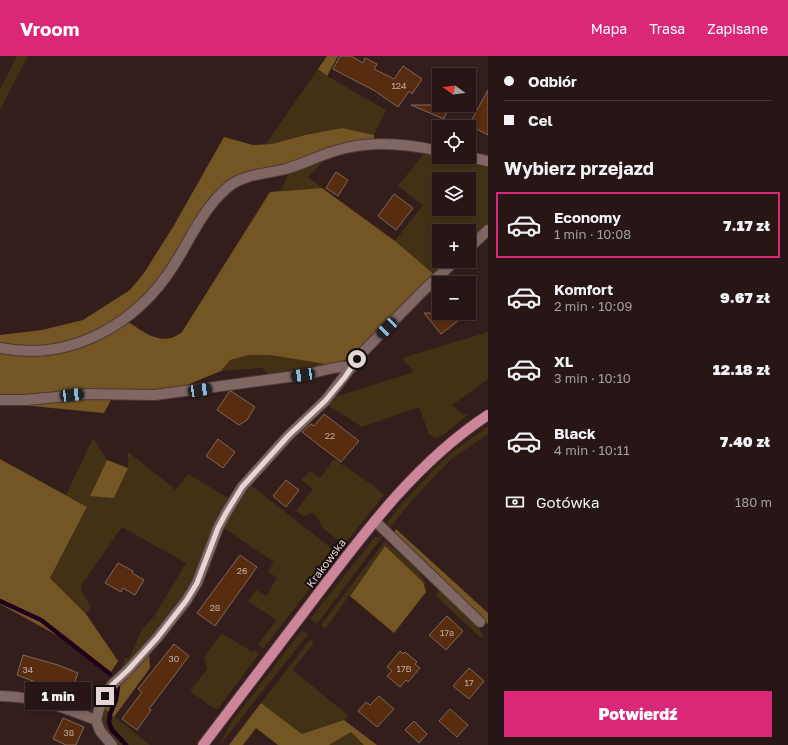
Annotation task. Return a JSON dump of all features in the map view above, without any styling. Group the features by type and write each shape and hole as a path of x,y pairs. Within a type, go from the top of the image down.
{"main road":[{"name":"Krakowska","path":"203,745 360,538 407,484 443,449 488,415"}],"street":[{"path":"0,348 22,352 62,347 98,336 128,317 152,294 174,266 200,220 212,203 228,186 239,180 292,167 349,147 392,143 432,149"},
{"path":"476,158 488,160"},
{"path":"476,241 488,230"},
{"path":"112,745 100,731 96,720 99,709 112,685 157,638 192,593 218,528 242,487 288,436 325,401 360,356 373,342 448,268"},
{"path":"0,400 26,400 87,394 148,395 178,393 321,372 347,365 352,367"},
{"path":"375,521 480,622"},
{"path":"0,696 29,698 96,720"}],"shaded area":[{"path":"17,56 28,56 0,110 0,89"},
{"path":"327,56 338,56 327,76 318,69"},
{"path":"318,69 327,76 386,110 374,135 342,128 305,135 272,144 266,144"},
{"path":"342,128 374,135 374,140 231,180 152,290 119,319 76,340 32,348 0,345 0,335 42,330 83,320 130,290 144,273 173,227 224,137 253,145 272,144 305,135"},
{"path":"426,151 432,152 432,164 476,164 476,161 488,163 488,225 476,237 476,224 432,224 432,268 444,268 436,276 395,241 423,205 398,186"},
{"path":"328,157 308,177 322,188 280,191 290,171"},
{"path":"322,188 395,241 436,276 432,276 432,280 355,353 345,360 331,365 270,355 249,355 230,360 221,371 182,388 165,391 0,397 0,351 52,351 127,321 153,337 167,339 175,337 182,332 270,192"},
{"path":"488,332 488,379 452,405 464,415 469,414 443,435 435,438 429,434 419,407 362,427 328,405 338,396 414,372 402,358"},
{"path":"249,355 270,355 331,365 270,375 262,368 221,371 230,360"},
{"path":"76,398 111,400 104,413 21,405"},
{"path":"488,426 488,434 451,459 414,498 388,530 386,524 398,508 437,466 454,451"},
{"path":"93,438 107,460 90,495 128,468 128,452 176,490 188,474 230,499 199,570 179,606 120,672 125,658 129,659 141,631 155,615 186,563 122,527 82,584 81,590 91,607 86,614 50,578 87,508 66,495"},
{"path":"0,459 87,507 50,578 86,614 118,661 109,675 58,636 0,604"},
{"path":"334,459 374,486 384,495 344,545 323,528 313,513 303,516 296,511 313,489 301,480 310,471 320,478"},
{"path":"107,460 128,468 114,498 90,496"},
{"path":"250,482 252,486 336,552 336,555 263,649 258,645 276,620 248,601 256,590 266,596 277,578 268,571 274,562 222,527"},
{"path":"396,529 488,613 488,624 394,536"},
{"path":"375,537 382,537 317,624 310,619"},
{"path":"385,541 418,571 426,586 426,592 423,582 385,546 325,629 321,625"},
{"path":"385,546 423,582 426,592 394,633 350,596"},
{"path":"440,591 481,631 483,637 480,637 435,595"},
{"path":"302,630 308,634 220,745 230,724"},
{"path":"222,633 252,652 254,650 259,654 218,709 213,708 190,691 207,669 204,657"},
{"path":"310,640 314,642 293,670 349,716 344,720 302,734 261,703"},
{"path":"149,652 150,668 114,717 104,708 108,700"},
{"path":"261,703 302,734 344,720 377,745 364,745 351,732 329,745 278,745 256,728 243,745 229,745"},
{"path":"104,708 150,745 116,745 106,733 104,728"},
{"path":"351,732 364,745 329,745"}],"building":[{"path":"340,56 351,56 363,63 365,58 377,64 374,69 394,79 403,66 422,79 412,94 409,91 398,107 375,91 333,69"},
{"path":"488,90 488,135 476,129 476,120 472,120"},
{"path":"411,105 432,105 432,112 447,112 444,119"},
{"path":"336,172 348,180 338,196 326,188"},
{"path":"394,194 413,208 396,230 378,216"},
{"path":"424,313 432,313 432,320 459,320 441,334"},
{"path":"231,391 255,407 247,420 239,425 217,410"},
{"path":"324,414 359,441 341,462 302,432 311,424 314,426"},
{"path":"218,439 235,452 223,468 206,456"},
{"path":"286,480 299,490 286,507 273,496"},
{"path":"240,555 257,567 215,626 197,613"},
{"path":"118,563 133,571 132,573 144,580 135,595 123,588 121,592 105,583"},
{"path":"447,616 463,631 446,650 429,635"},
{"path":"174,644 189,656 149,709 151,710 137,730 122,719 142,692 138,689"},
{"path":"400,651 403,654 405,652 417,662 415,664 420,668 408,682 406,680 400,687 387,676 392,671 387,667"},
{"path":"23,655 58,665 78,673 70,695 17,675"},
{"path":"469,668 484,681 469,699 453,686"},
{"path":"379,696 394,709 377,727 358,711 366,702 370,705"},
{"path":"450,709 468,725 457,737 439,721"},
{"path":"63,718 84,727 76,745 66,745 53,739"},
{"path":"414,721 427,734 419,743 405,730"}],"waterway":[{"path":"0,601 41,620 110,674"},
{"path":"118,686 116,700 110,714 109,723 112,730 126,745"}],"route":[{"path":"105,696 112,685 157,638 192,593 218,528 242,487 288,436 325,401 345,377 357,359"}]}
